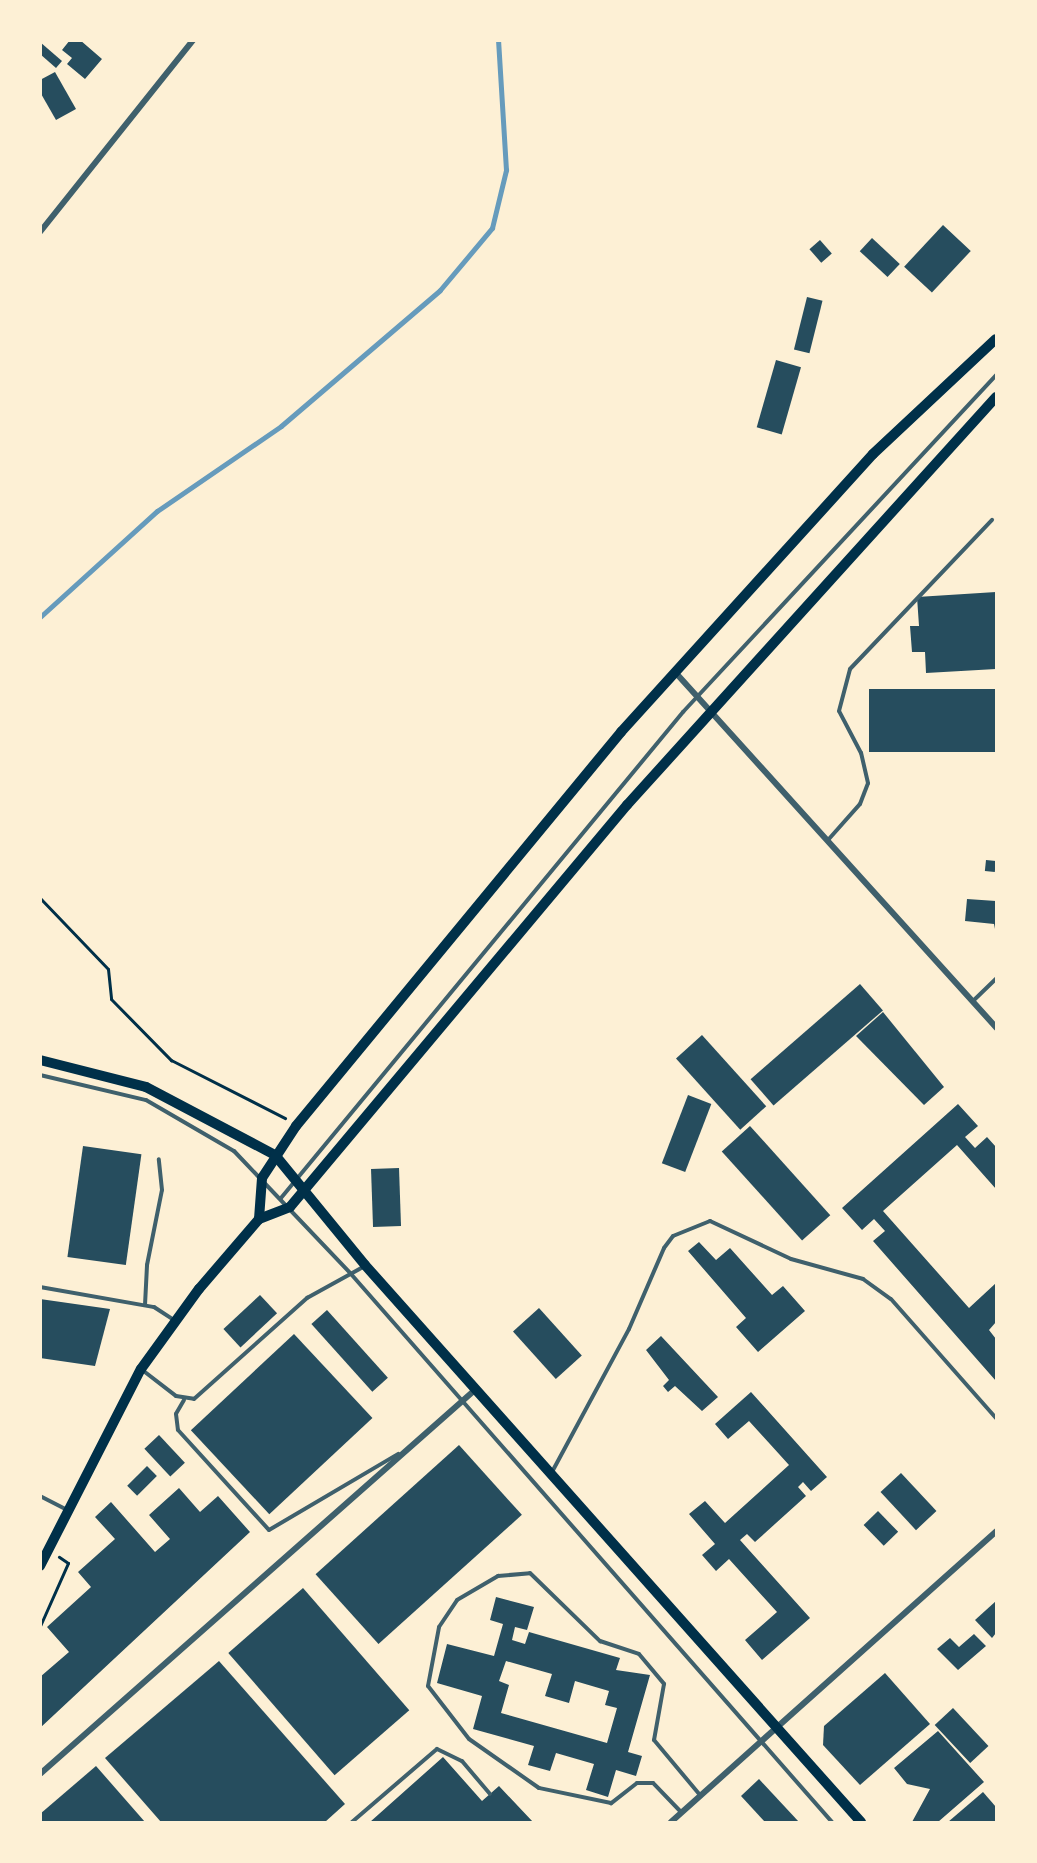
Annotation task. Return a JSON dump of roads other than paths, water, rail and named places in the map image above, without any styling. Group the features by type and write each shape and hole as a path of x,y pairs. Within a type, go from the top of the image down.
{"main road":[{"path":"259,1219 262,1178 296,1126 675,672 873,454 996,339"},
{"path":"40,1566 141,1369 174,1320 259,1219 290,1207 711,711 996,397"},
{"path":"40,1060 146,1087 275,1155 305,1187 365,1266 861,1822"}],"street":[{"path":"40,232 193,40"},
{"path":"675,672 996,1027"},
{"path":"40,1774 476,1389"},
{"path":"671,1822 996,1531"}],"lane":[{"path":"281,1198 698,697 996,375"},
{"path":"828,840 860,804 868,783 861,753 838,711 850,669 992,520"},
{"path":"973,1001 996,979"},
{"path":"40,1075 146,1100 234,1151 290,1207 351,1274 832,1822"},
{"path":"145,1305 147,1265 162,1190 159,1159"},
{"path":"551,1475 629,1329 664,1248 673,1236 710,1221 791,1259 863,1279 891,1299 996,1418"},
{"path":"141,1369 184,1400 194,1399 307,1298 365,1266"},
{"path":"40,1287 145,1305 174,1320"},
{"path":"184,1400 176,1414 178,1430 269,1530 410,1448"},
{"path":"40,1497 67,1510"},
{"path":"682,1812 653,1783 637,1784 611,1803 539,1788 469,1739 428,1686 439,1627 457,1600 498,1576 530,1573 600,1641 639,1654 664,1684 654,1740 700,1795"},
{"path":"352,1822 437,1749 462,1761 490,1794"}],"waterway":[{"path":"40,617 157,511 281,426 440,290 492,228 506,170 498,40"}]}
